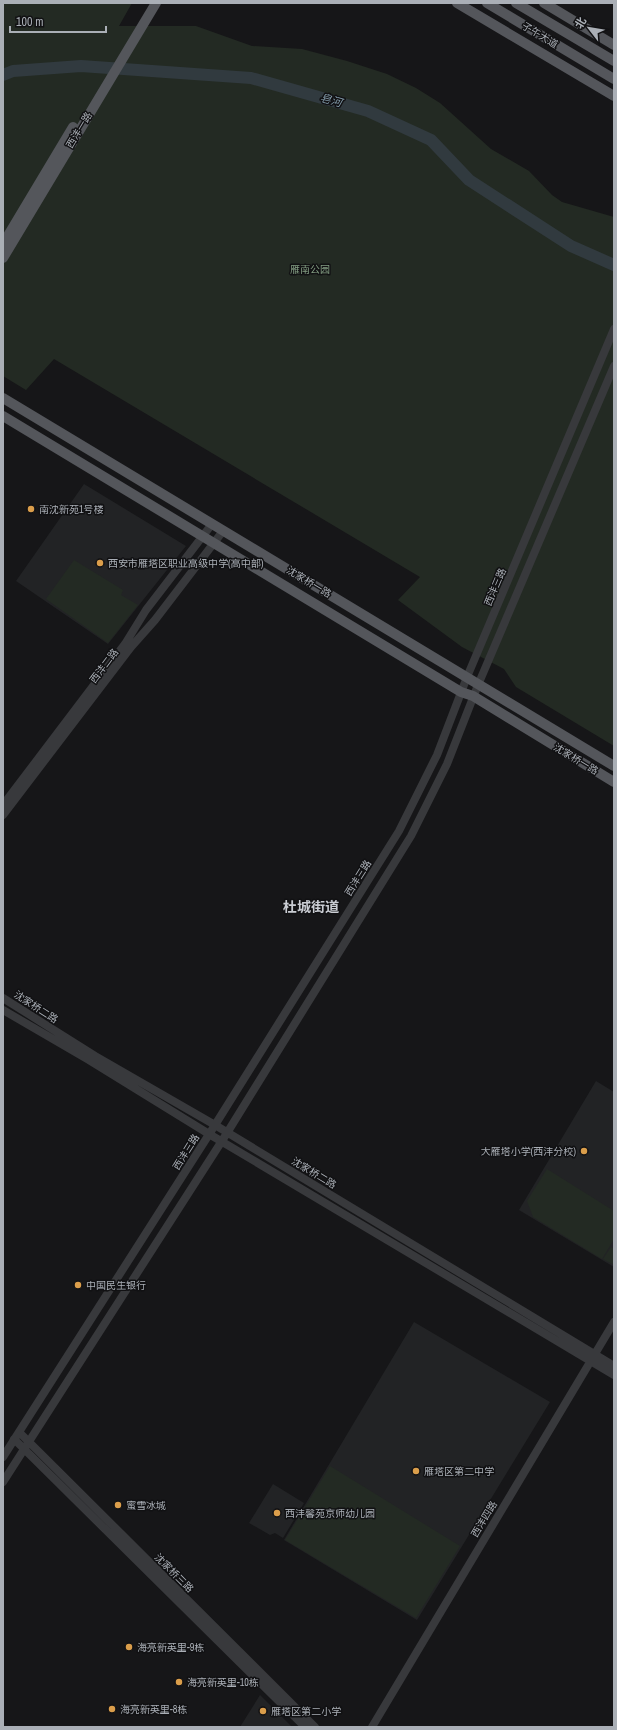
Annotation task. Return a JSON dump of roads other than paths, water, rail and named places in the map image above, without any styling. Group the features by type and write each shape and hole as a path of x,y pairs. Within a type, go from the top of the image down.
{"main road":[{"name":"西沣一路","path":"3,258 130,38 148,3"},
{"name":"西沣一路","path":"130,38 156,3"},
{"path":"457,3 611,94"},
{"name":"子午大道","path":"487,3 614,79"},
{"name":"子午大道","path":"516,3 614,62"},
{"path":"544,3 614,45"},
{"path":"601,54 594,67 611,94"},
{"name":"西沣一路","path":"3,244 103,84"},
{"name":"沈家桥一路","path":"3,398 614,766"},
{"name":"沈家桥一路","path":"3,416 461,692 473,696 614,782"}],"street":[{"name":"西沣三路","path":"3,1457 215,1125 399,830 437,755 467,677 614,329"},
{"path":"3,1482 222,1141 411,836 447,764 473,696 614,366"},
{"name":"西沣二路","path":"3,805 125,644 146,610 212,524"},
{"name":"西沣二路","path":"3,815 131,647 155,620 223,531"},
{"name":"沈家桥二路","path":"3,998 95,1056 215,1125 592,1358 614,1375"},
{"name":"沈家桥二路","path":"3,1010 89,1060 209,1134 592,1358 614,1366"},
{"name":"西沣四路","path":"372,1727 614,1322"},
{"name":"沈家桥三路","path":"17,1436 305,1727"},
{"name":"沈家桥三路","path":"26,1445 314,1727"}],"waterway":[{"name":"皂河","path":"3,75 13,71 81,66 251,78 368,111 431,140 469,180 571,246 614,265"}],"place":[{"name":"南沈新苑1号楼","path":"31,509"},
{"name":"西安市雁塔区职业高级中学(高中部)","path":"100,563"},
{"name":"大雁塔小学(西沣分校)","path":"584,1151"},
{"name":"中国民生银行","path":"78,1285"},
{"name":"雁塔区第二中学","path":"416,1471"},
{"name":"蜜雪冰城","path":"118,1505"},
{"name":"西沣馨苑京师幼儿园","path":"277,1513"},
{"name":"海亮新英里-9栋","path":"129,1647"},
{"name":"海亮新英里-10栋","path":"179,1682"},
{"name":"海亮新英里-8栋","path":"112,1709"},
{"name":"雁塔区第二小学","path":"263,1711"}],"district":[{"name":"杜城街道","path":"311,907"}],"park label":[{"name":"雁南公园","path":"310,269"}]}
